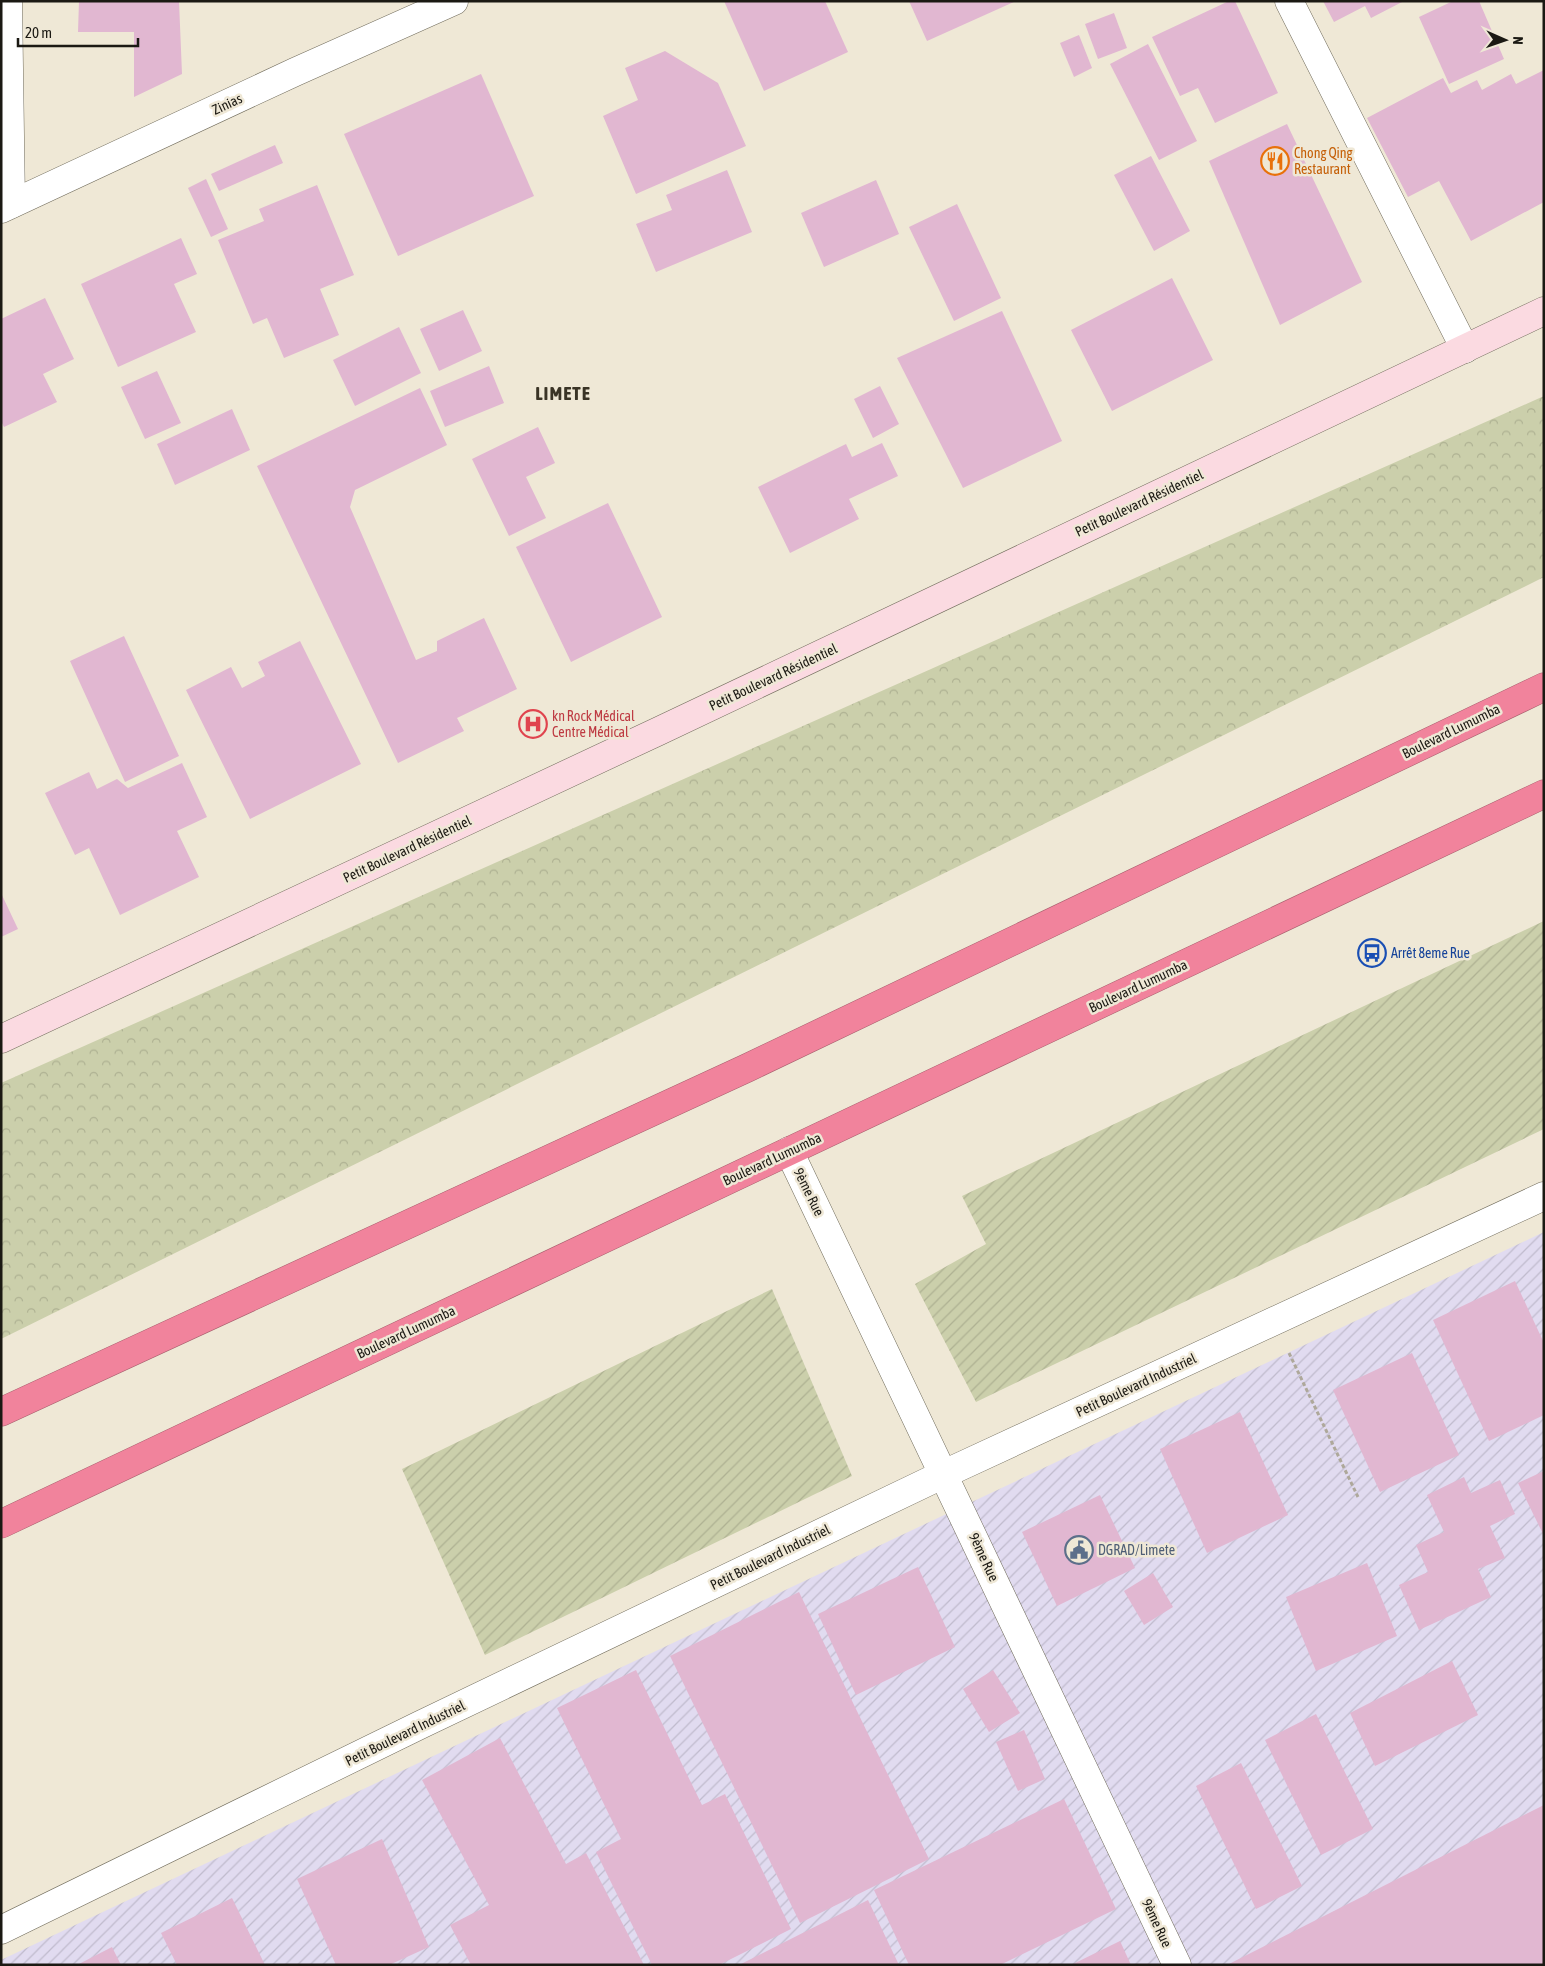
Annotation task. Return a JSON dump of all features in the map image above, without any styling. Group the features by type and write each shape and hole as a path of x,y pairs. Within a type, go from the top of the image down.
{"highway":[{"name":"Boulevard Lumumba","path":"1,1412 747,1068 1544,687"},
{"name":"Boulevard Lumumba","path":"1,1524 1544,794"}],"street":[{"path":"6,206 8,1"},
{"name":"Zinias","path":"6,206 295,72 454,1"},
{"path":"1289,1 1465,349"},
{"name":"Petit Boulevard Résidentiel","path":"1,1039 659,731 1544,311"},
{"name":"9ème Rue","path":"790,1151 1177,1965"},
{"name":"Petit Boulevard Industriel","path":"1,1930 420,1725 944,1474 1544,1196"}],"path":[{"path":"1274,1321 1358,1497"}],"shaded area":[{"path":"1544,1232 1544,1965 1,1965 1,1960"}],"green space":[{"path":"1544,396 1544,577 1,1339 1,1083"},
{"path":"1544,921 1544,1129 976,1402 915,1284 986,1244 962,1196"},
{"path":"772,1289 852,1476 485,1655 402,1469"}],"building":[{"path":"79,1 179,1 182,74 134,97 134,32 78,32"},
{"path":"724,1 825,1 848,52 764,91"},
{"path":"909,1 1016,1 927,41"},
{"path":"1229,1 1235,1 1278,93 1215,123 1198,88 1180,96 1152,37"},
{"path":"1323,1 1404,1 1371,18 1365,6 1334,22"},
{"path":"1453,1 1479,1 1504,59 1449,84 1419,17"},
{"path":"1114,13 1127,48 1098,59 1085,24"},
{"path":"1079,35 1092,68 1074,77 1060,43"},
{"path":"1148,44 1197,141 1159,160 1110,64"},
{"path":"665,51 718,83 746,146 636,194 603,116 638,100 625,68"},
{"path":"1544,70 1544,202 1471,241 1439,181 1408,197 1367,118 1443,78 1451,93 1477,80 1482,90 1511,74 1516,84"},
{"path":"481,74 534,196 398,256 344,134"},
{"path":"1287,124 1362,282 1280,325 1209,161"},
{"path":"275,145 283,163 219,191 211,174"},
{"path":"1151,156 1190,231 1154,251 1114,175"},
{"path":"727,170 752,232 656,272 636,224 672,210 666,195"},
{"path":"206,179 228,229 211,237 188,188"},
{"path":"876,180 899,234 824,267 801,213"},
{"path":"317,185 354,275 320,289 339,335 284,358 267,318 253,324 218,240 264,221 259,209"},
{"path":"957,204 1001,298 954,321 909,227"},
{"path":"181,238 197,274 174,284 196,332 118,367 81,284"},
{"path":"1172,278 1213,360 1112,411 1071,330"},
{"path":"45,298 74,359 43,374 57,402 4,427 1,421 1,319"},
{"path":"463,310 482,351 439,371 420,329"},
{"path":"1002,311 1062,441 963,488 897,358"},
{"path":"399,327 421,373 355,406 333,360"},
{"path":"489,366 504,403 445,427 430,391"},
{"path":"157,371 181,423 145,439 121,387"},
{"path":"880,386 899,424 873,438 854,399"},
{"path":"420,388 447,445 355,490 350,507 416,660 437,651 437,641 484,618 517,689 457,718 464,731 398,763 257,466"},
{"path":"232,409 250,450 175,485 157,444"},
{"path":"538,427 555,463 526,477 546,518 509,536 472,459"},
{"path":"882,443 898,476 849,499 859,519 790,553 758,487 846,444 852,457"},
{"path":"608,503 662,617 571,662 516,547"},
{"path":"124,636 179,756 125,782 70,661"},
{"path":"300,641 361,764 250,819 186,690 231,667 242,688 265,676 258,662"},
{"path":"182,763 207,817 177,831 199,877 120,915 89,848 75,855 45,793 89,772 97,789 117,779 128,788"},
{"path":"1,893 18,929 1,937"},
{"path":"1515,1281 1544,1343 1544,1415 1489,1441 1433,1320"},
{"path":"1412,1353 1459,1455 1380,1492 1333,1390"},
{"path":"1240,1412 1288,1515 1207,1553 1160,1449"},
{"path":"1544,1471 1544,1536 1518,1483"},
{"path":"1464,1477 1471,1493 1500,1480 1515,1514 1490,1526 1505,1558 1478,1569 1491,1597 1419,1630 1399,1585 1428,1572 1416,1545 1444,1532 1427,1495"},
{"name":"DGRAD/Limete","path":"1100,1495 1135,1568 1057,1606 1022,1532"},
{"path":"1367,1563 1397,1636 1316,1671 1286,1597"},
{"path":"918,1567 955,1647 856,1695 818,1614"},
{"path":"1153,1573 1173,1607 1144,1625 1124,1591"},
{"path":"799,1592 929,1859 800,1923 670,1656"},
{"path":"1452,1661 1478,1715 1375,1766 1350,1713"},
{"path":"636,1670 702,1805 725,1794 791,1929 719,1965 652,1965 596,1852 621,1839 557,1708"},
{"path":"993,1670 1020,1713 989,1732 963,1689"},
{"path":"1316,1714 1373,1829 1321,1855 1265,1740"},
{"path":"1024,1730 1045,1779 1018,1791 996,1742"},
{"path":"500,1738 566,1864 586,1853 644,1965 471,1965 450,1925 489,1905 422,1780"},
{"path":"1241,1763 1302,1886 1256,1909 1196,1786"},
{"path":"1064,1799 1116,1909 1000,1965 909,1965 874,1890"},
{"path":"1544,1805 1544,1965 1227,1965"},
{"path":"382,1839 429,1947 389,1965 336,1965 297,1879"},
{"path":"232,1898 265,1965 177,1965 161,1933"},
{"path":"868,1900 899,1965 739,1965"},
{"path":"1120,1941 1131,1965 1071,1965"},
{"path":"112,1947 121,1965 77,1965"}],"place":[{"name":"Chong Qing Restaurant","path":"1275,161"},
{"name":"kn Rock Médical Centre Médical","path":"533,724"},
{"name":"Arrêt 8eme Rue","path":"1372,953"},
{"name":"DGRAD/Limete","path":"1079,1550"}],"district":[{"name":"LIMETE","path":"563,393"}]}
